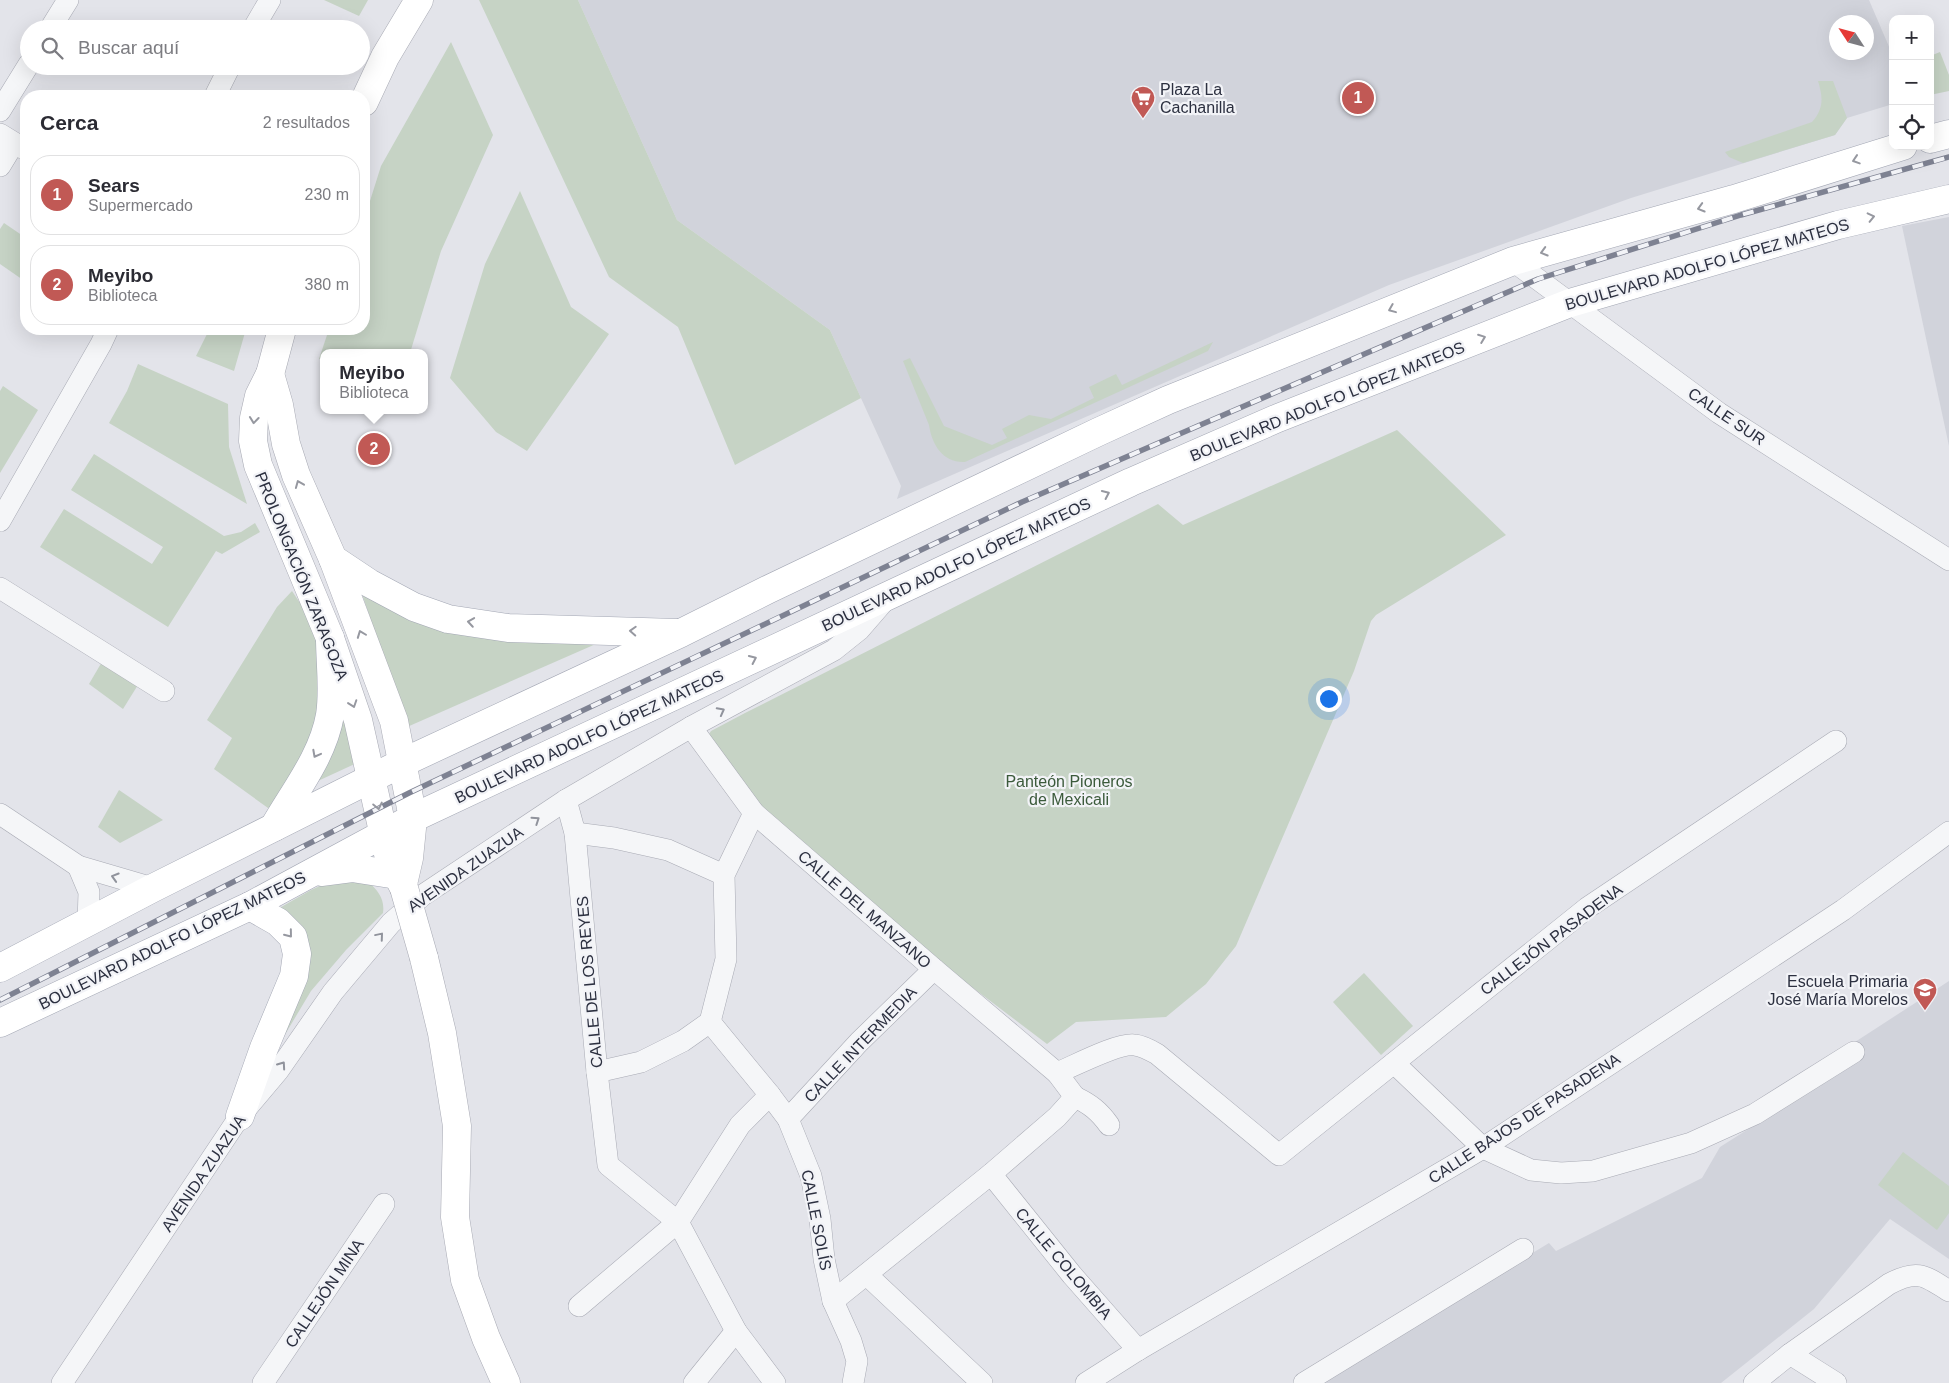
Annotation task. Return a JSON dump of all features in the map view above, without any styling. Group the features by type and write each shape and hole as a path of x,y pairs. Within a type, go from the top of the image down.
{"main road":[{"path":"370,90 386,57 420,0"},
{"path":"1934,138 1949,134"},
{"path":"0,968 153,888 402,763 681,634 776,585 1168,400 1512,261 1734,199 1890,150"},
{"name":"BOULEVARD ADOLFO LÓPEZ MATEOS","path":"0,1023 250,906 413,818 1131,482 1278,418 1570,303 1838,225 1949,199"},
{"name":"PROLONGACIÓN ZARAGOZA","path":"280,335 270,374 259,396 254,418 253,441 258,465 330,638 358,720 389,858 401,882 424,958 442,1033 457,1126 454,1217 465,1280 486,1338 506,1383"},
{"name":"PROLONGACIÓN ZARAGOZA","path":"270,374 279,405 286,444 296,475 333,559 394,722 413,818 409,858 401,882"},
{"path":"333,559 369,583 414,607 448,619 508,628 558,628 681,634"},
{"path":"274,827 320,750 330,715 330,638"},
{"path":"312,872 352,868 401,882"},
{"path":"240,1116 264,1048 294,976 297,954 294,937 278,922 250,906"}],"street":[{"path":"56,20 68,0"},
{"path":"258,20 270,0"},
{"path":"0,111 22,75"},
{"path":"218,90 226,75"},
{"path":"0,166 13,142"},
{"name":"CALLE SUR","path":"1512,261 1719,413 1949,560"},
{"path":"0,522 106,335"},
{"path":"0,588 164,691"},
{"name":"AVENIDA ZUAZUA","path":"62,1383 240,1116 278,1071 333,992 391,923 423,895 566,800 691,727 834,650 859,630 889,595"},
{"name":"CALLE DEL MANZANO","path":"691,727 754,813 1057,1073"},
{"name":"CALLEJÓN PASADENA","path":"1057,1073 1120,1046 1134,1044 1146,1048 1157,1054 1279,1155 1587,908 1836,741"},
{"name":"CALLE DE LOS REYES","path":"566,800 575,833 597,1072 608,1165 678,1222"},
{"path":"597,1072 641,1062 683,1041 710,1022 726,958 724,875 754,813"},
{"path":"0,814 78,866 153,888"},
{"name":"CALLE BAJOS DE PASADENA","path":"1086,1383 1138,1350 1482,1148 1843,910 1949,832"},
{"path":"575,833 614,838 668,850 724,875"},
{"path":"78,866 89,892 88,923"},
{"name":"CALLE INTERMEDIA","path":"788,1119 859,1042 934,969"},
{"name":"CALLE SOLÍS","path":"710,1022 788,1119 811,1176 820,1219 824,1259 834,1301 857,1361 853,1383"},
{"path":"1394,1063 1482,1148 1531,1170 1561,1174 1593,1171 1692,1143 1755,1114 1854,1052"},
{"path":"1057,1073 1075,1097 1088,1103 1100,1112 1109,1125"},
{"path":"579,1306 678,1222 740,1125 770,1095"},
{"path":"834,1301 991,1174 1057,1117 1075,1097"},
{"name":"CALLE COLOMBIA","path":"991,1174 1072,1275 1138,1350"},
{"name":"CALLEJÓN MINA","path":"263,1383 384,1204"},
{"path":"678,1222 736,1331 775,1383"},
{"path":"1304,1383 1523,1249"},
{"path":"867,1275 982,1383"},
{"path":"1754,1383 1790,1354 1890,1284 1905,1276 1914,1275 1929,1278 1949,1292"},
{"path":"694,1383 736,1331"},
{"path":"1790,1354 1836,1383"}],"shaded area":[{"path":"578,0 1869,0 1889,47 1889,105 1847,118 1835,135 1631,198 1389,285 897,499 901,486 830,330 677,220"},
{"path":"1949,217 1949,446 1902,226"},
{"path":"1949,981 1949,1259 1890,1219 1814,1309 1721,1383 1320,1383 1549,1243 1556,1251 1702,1178 1720,1147 1864,1056 1855,1042"}],"green space":[{"path":"324,0 368,0 359,16"},
{"path":"479,0 578,0 677,220 830,330 861,398 735,465 678,327 609,277"},
{"path":"451,42 493,135 441,251 411,349 322,349 327,335 370,335 370,201 381,166"},
{"path":"1940,52 1949,75 1949,91 1934,94 1934,60 1934,54"},
{"path":"1818,81 1833,81 1847,118 1835,135 1743,163 1729,157 1725,152 1812,122 1819,112 1821,103"},
{"path":"520,191 571,307 609,334 527,451 496,432 450,378 485,264"},
{"path":"4,223 20,234 20,278 0,264 0,229"},
{"path":"206,335 244,335 234,371 196,356"},
{"path":"1213,342 1208,351 965,462 957,462 945,456 936,446 903,361 910,358 944,426 992,445 1007,438 1002,429 1029,415 1051,419 1094,398 1089,387 1116,374 1122,385"},
{"path":"138,364 228,404 229,447 247,504 109,423 127,391"},
{"path":"3,386 38,410 0,473 0,391"},
{"name":"Panteón Pioneros de Mexicali","path":"1397,430 1506,535 1376,615 1371,621 1354,671 1236,946 1206,984 1166,1017 1076,1022 1047,1044 898,931 759,810 706,739 711,731 745,713 1158,504 1183,525"},
{"path":"94,454 224,536 241,532 255,523 260,532 222,554 216,551 168,627 40,547 64,509 152,564 163,547 71,490"},
{"path":"292,591 304,609 320,643 323,709 281,799 268,808 214,769 232,738 207,720 277,607"},
{"path":"361,591 605,640 407,727"},
{"path":"106,655 141,680 123,709 89,684"},
{"path":"339,678 359,762 307,786"},
{"path":"119,790 163,820 120,843 98,827"},
{"path":"331,881 368,881 380,896 383,904 383,913 346,950 311,991 265,1068 299,988 276,910"},
{"path":"1364,973 1413,1026 1381,1055 1333,1002"},
{"path":"1903,1152 1949,1186 1949,1213 1937,1230 1878,1185"}],"railway":[{"path":"0,1000 409,793 1022,502 1538,279 1741,215 1949,157"}],"place":[{"name":"Sears","path":"1358,98"},
{"name":"Plaza La Cachanilla","path":"1143,119"},
{"name":"Meyibo","path":"374,449"},
{"name":"Escuela Primaria José María Morelos","path":"1925,1011"}]}
